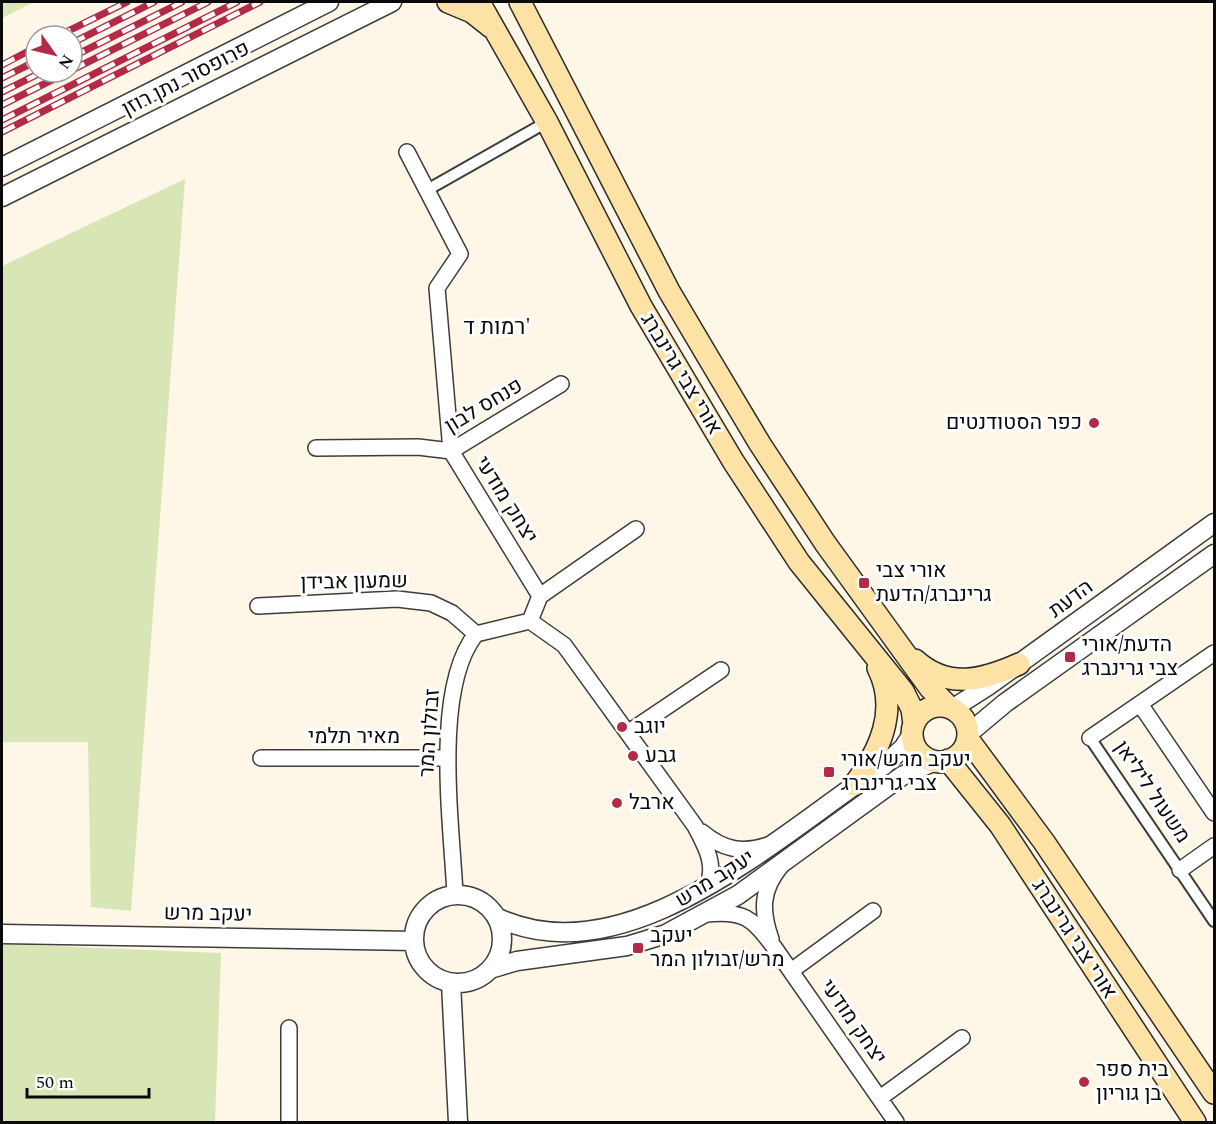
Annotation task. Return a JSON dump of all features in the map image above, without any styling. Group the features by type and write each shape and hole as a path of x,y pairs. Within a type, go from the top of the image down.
{"main road":[{"path":"448,2 472,12 500,36"},
{"name":"אורי צבי גרינברג","path":"479,2 547,122 641,306 733,461 799,562 909,700 913,728"},
{"name":"אורי צבי גרינברג","path":"520,2 664,280 760,444 825,543 930,688 951,708"},
{"path":"901,646 930,671 957,680 988,677 1019,663"},
{"path":"854,785 882,738 887,714 888,701 884,679 870,652"},
{"path":"932,707 951,708 964,719 968,736 961,752 941,760 927,758 916,748 913,728 925,711 932,707"},
{"name":"אורי צבי גרינברג","path":"968,736 1044,842 1215,1093"},
{"name":"אורי צבי גרינברג","path":"941,760 1000,825 1195,1122"}],"street":[{"name":"פרופסור נתן רוזן","path":"2,167 329,2"},
{"name":"פרופסור נתן רוזן","path":"2,197 392,2"},
{"path":"427,190 547,122"},
{"name":"יצחק מודעי","path":"407,152 460,254 437,288 451,451 540,596"},
{"name":"פנחס לבון","path":"316,448 418,447 451,451 561,384"},
{"name":"הדעת","path":"951,708 1019,663 1215,523"},
{"path":"530,621 540,596 636,529"},
{"path":"968,736 1005,703 1215,554"},
{"name":"שמעון אבידן","path":"258,606 397,600 431,603 452,613 476,634"},
{"path":"476,634 530,621 564,645 695,826 710,858 711,873 707,887"},
{"name":"זבולון המר","path":"455,895 448,758 452,702 460,663 476,634"},
{"name":"משעול ליליאן","path":"1215,653 1090,738 1215,921"},
{"path":"629,732 721,670"},
{"path":"1140,705 1215,813"},
{"name":"יעקב מרש","path":"496,917 536,930 606,928 643,918 707,887 854,785 898,753 913,728"},
{"name":"מאיר תלמי","path":"261,758 448,758"},
{"name":"יעקב מרש","path":"490,969 517,961 627,946 666,934 706,914 785,861 902,776 941,760"},
{"path":"695,826 726,848 747,850 769,844"},
{"path":"1180,870 1215,846"},
{"name":"יצחק מודעי","path":"774,947 766,924 763,902 770,882 785,861"},
{"path":"455,895 479,900 496,917 501,930 498,957 490,969 479,978 451,983 429,973 416,953 414,941 421,915 442,898 455,895"},
{"path":"791,971 873,911"},
{"name":"יצחק מודעי","path":"706,914 728,912 744,916 756,925 774,947 896,1122"},
{"name":"יעקב מרש","path":"2,934 414,941"},
{"path":"451,983 458,1122"},
{"path":"289,1028 289,1122"},
{"path":"880,1098 962,1038"}],"green space":[{"path":"2,2 34,2 2,18"},
{"path":"185,179 131,911 91,907 88,742 2,742 2,266"},
{"path":"2,944 221,953 215,1122 2,1122"}],"railway":[{"path":"82,24 127,2"},
{"path":"84,37 154,2"},
{"path":"84,51 182,2"},
{"path":"84,64 208,2"},
{"path":"2,120 237,2"},
{"path":"2,132 260,2"},
{"path":"2,65 24,53"},
{"path":"2,78 24,67"},
{"path":"2,92 24,81"},
{"path":"2,105 44,84"}],"place":[{"name":"כפר הסטודנטים","path":"1094,423"},
{"name":"אורי צבי גרינברג/הדעת","path":"864,583"},
{"name":"הדעת/אורי צבי גרינברג","path":"1070,657"},
{"name":"יוגב","path":"622,727"},
{"name":"גבע","path":"633,756"},
{"name":"יעקב מרש/אורי צבי גרינברג","path":"829,772"},
{"name":"ארבל","path":"617,803"},
{"name":"יעקב מרש/זבולון המר","path":"638,948"},
{"name":"בית ספר בן גוריון","path":"1084,1082"}],"district":[{"name":"רמות ד'","path":"497,327"}]}
